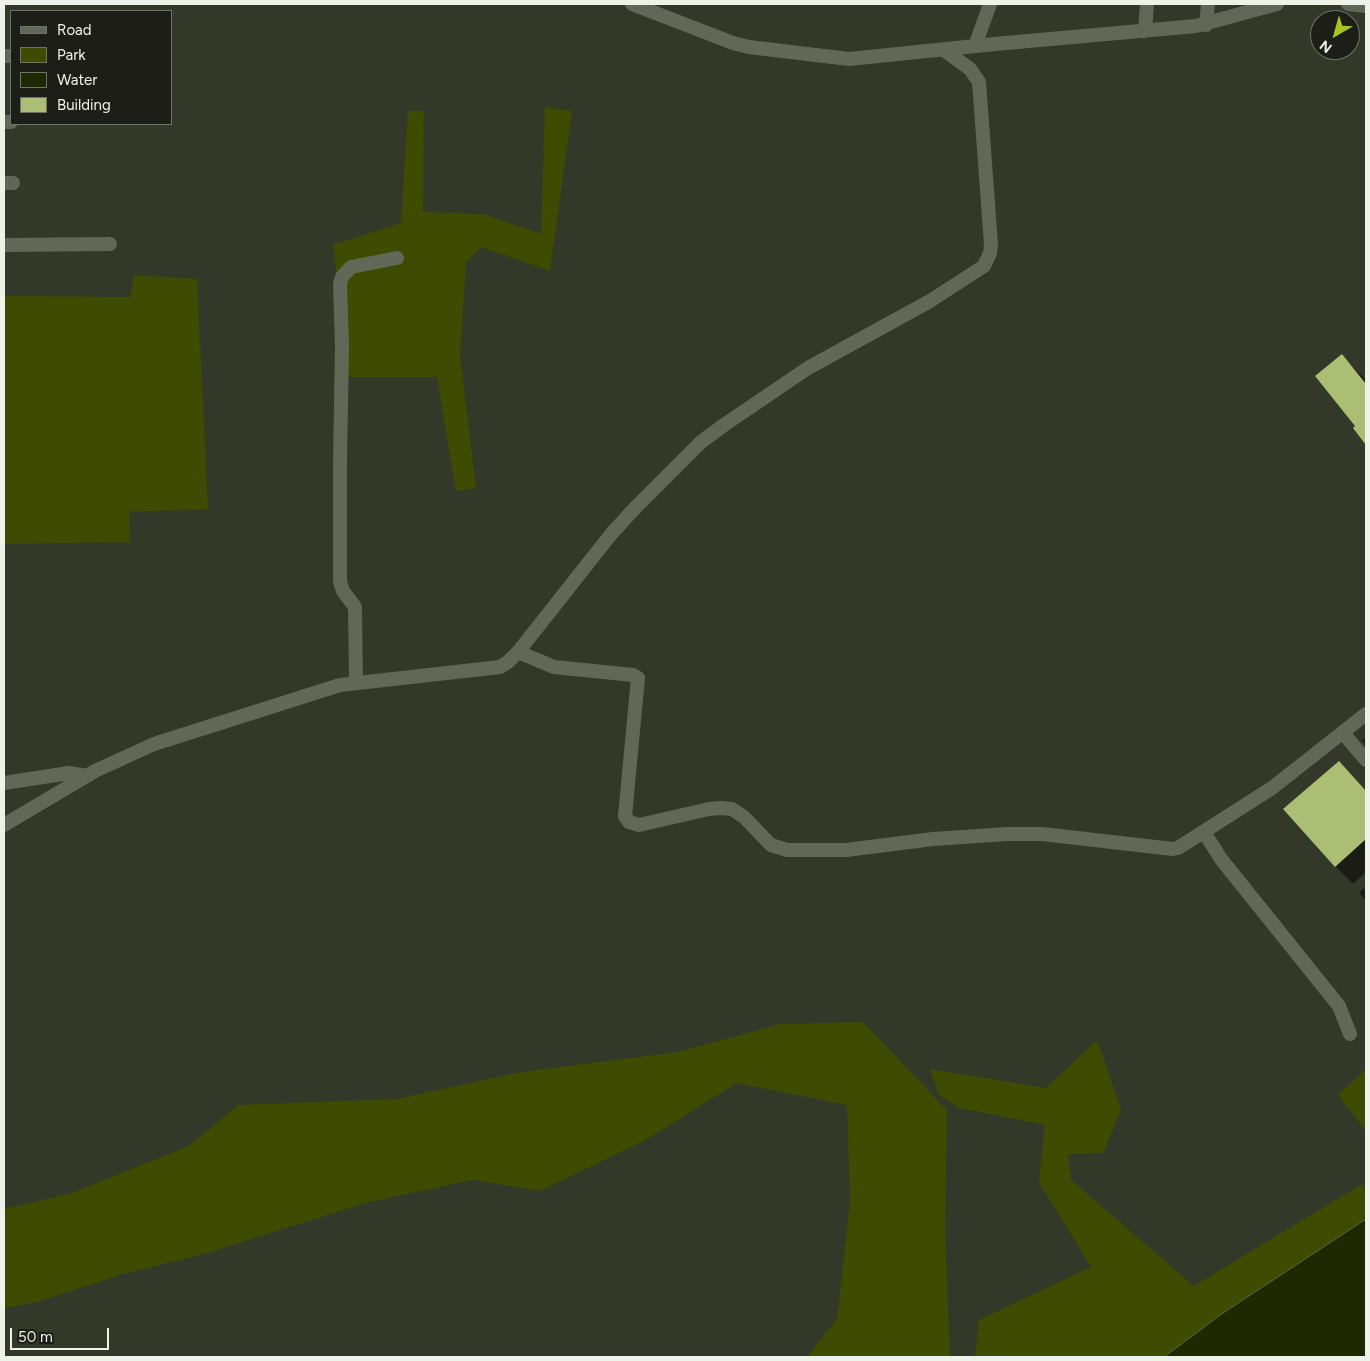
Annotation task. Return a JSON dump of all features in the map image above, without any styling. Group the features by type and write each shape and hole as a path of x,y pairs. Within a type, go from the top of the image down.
{"street":[{"path":"632,4 716,37 749,47 849,59 1206,25 1277,4"},
{"path":"975,46 990,4"},
{"path":"1145,31 1147,4"},
{"path":"1206,25 1208,4"},
{"path":"1348,4 1366,6"},
{"path":"4,825 87,776 154,744 332,687 500,667 508,662 518,652 612,533 701,442 816,363 930,301 984,266 992,244 979,82 970,69 944,50"},
{"path":"4,246 110,244"},
{"path":"356,683 355,607 343,591 340,582 342,346 340,284 342,277 351,267 397,258"},
{"path":"518,652 554,666 636,676 638,678 625,816 628,822 639,826 709,810 720,808 732,809 744,817 771,846 787,850 846,850 933,839 1007,834 1042,834 1173,849 1183,846 1272,788 1366,714"},
{"path":"1343,733 1366,760"},
{"path":"4,784 69,773 87,776"},
{"path":"1204,832 1221,859 1339,1006 1350,1034"}],"green space":[{"path":"545,107 572,111 550,271 481,247 466,263 460,356 476,488 456,491 437,377 349,377 333,245 401,223 408,111 424,111 423,212 483,214 541,234"},
{"path":"134,275 197,279 208,509 129,512 130,542 4,544 4,296 130,297"},
{"path":"863,1022 947,1110 945,1231 950,1357 807,1357 837,1319 850,1201 847,1105 737,1083 644,1141 540,1191 473,1180 369,1202 207,1253 123,1274 37,1302 4,1308 4,1209 69,1194 189,1146 238,1105 397,1099 521,1072 678,1052 780,1024"},
{"path":"1097,1040 1121,1110 1103,1153 1068,1154 1071,1180 1194,1286 1362,1184 1366,1189 1366,1230 1182,1357 975,1357 979,1320 1091,1267 1039,1182 1045,1125 959,1108 939,1095 930,1069 1046,1088"},
{"path":"1366,1069 1366,1131 1338,1095"}],"water":[{"path":"1366,1219 1366,1357 1164,1357 1223,1313"}],"building":[{"path":"1342,354 1366,384 1366,445 1353,428 1355,426 1315,376"},
{"path":"1339,761 1366,791 1366,839 1335,867 1283,809"}]}
